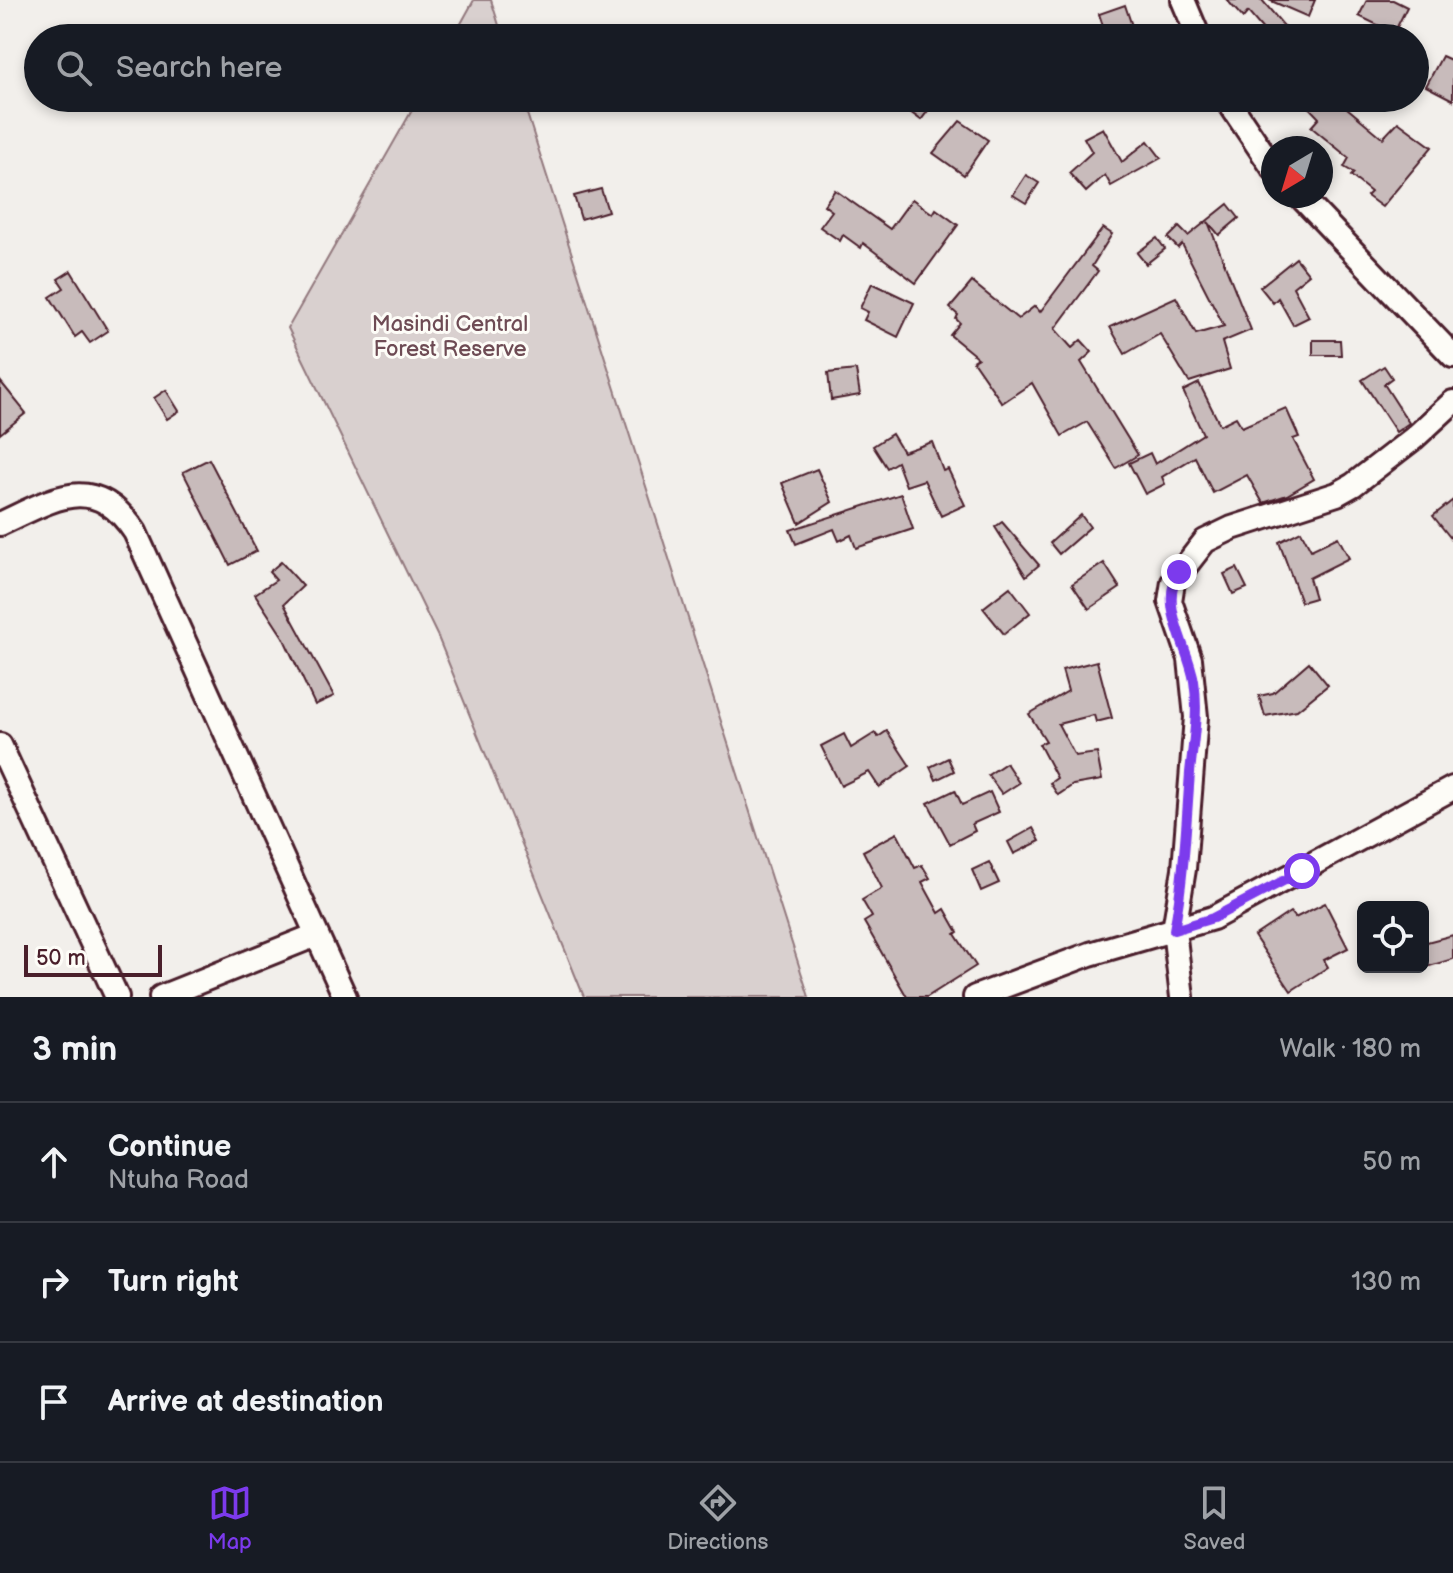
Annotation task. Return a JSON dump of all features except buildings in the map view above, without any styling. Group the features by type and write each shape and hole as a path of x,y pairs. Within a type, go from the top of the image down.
{"street":[{"path":"1183,0 1193,24"},
{"path":"1235,112 1261,150"},
{"path":"1311,208 1453,356"},
{"path":"1182,997 1174,930 1184,869 1196,717 1190,659 1170,601 1173,582 1205,541 1232,528 1337,494 1414,438 1453,402"},
{"path":"0,524 62,496 98,498 108,501 123,514 135,532 345,997"},
{"path":"0,745 117,997"},
{"path":"975,997 1090,954 1174,930 1235,907 1453,788"},
{"path":"161,997 316,935"}],"green space":[{"path":"474,0 491,0 499,24 461,24"},
{"name":"Masindi Central Forest Reserve","path":"411,112 526,112 809,997 584,997 438,637 288,328"}],"route":[{"path":"1179,572 1171,587 1170,601 1190,659 1195,684 1196,717 1184,869 1174,930 1213,918 1302,871"}]}
